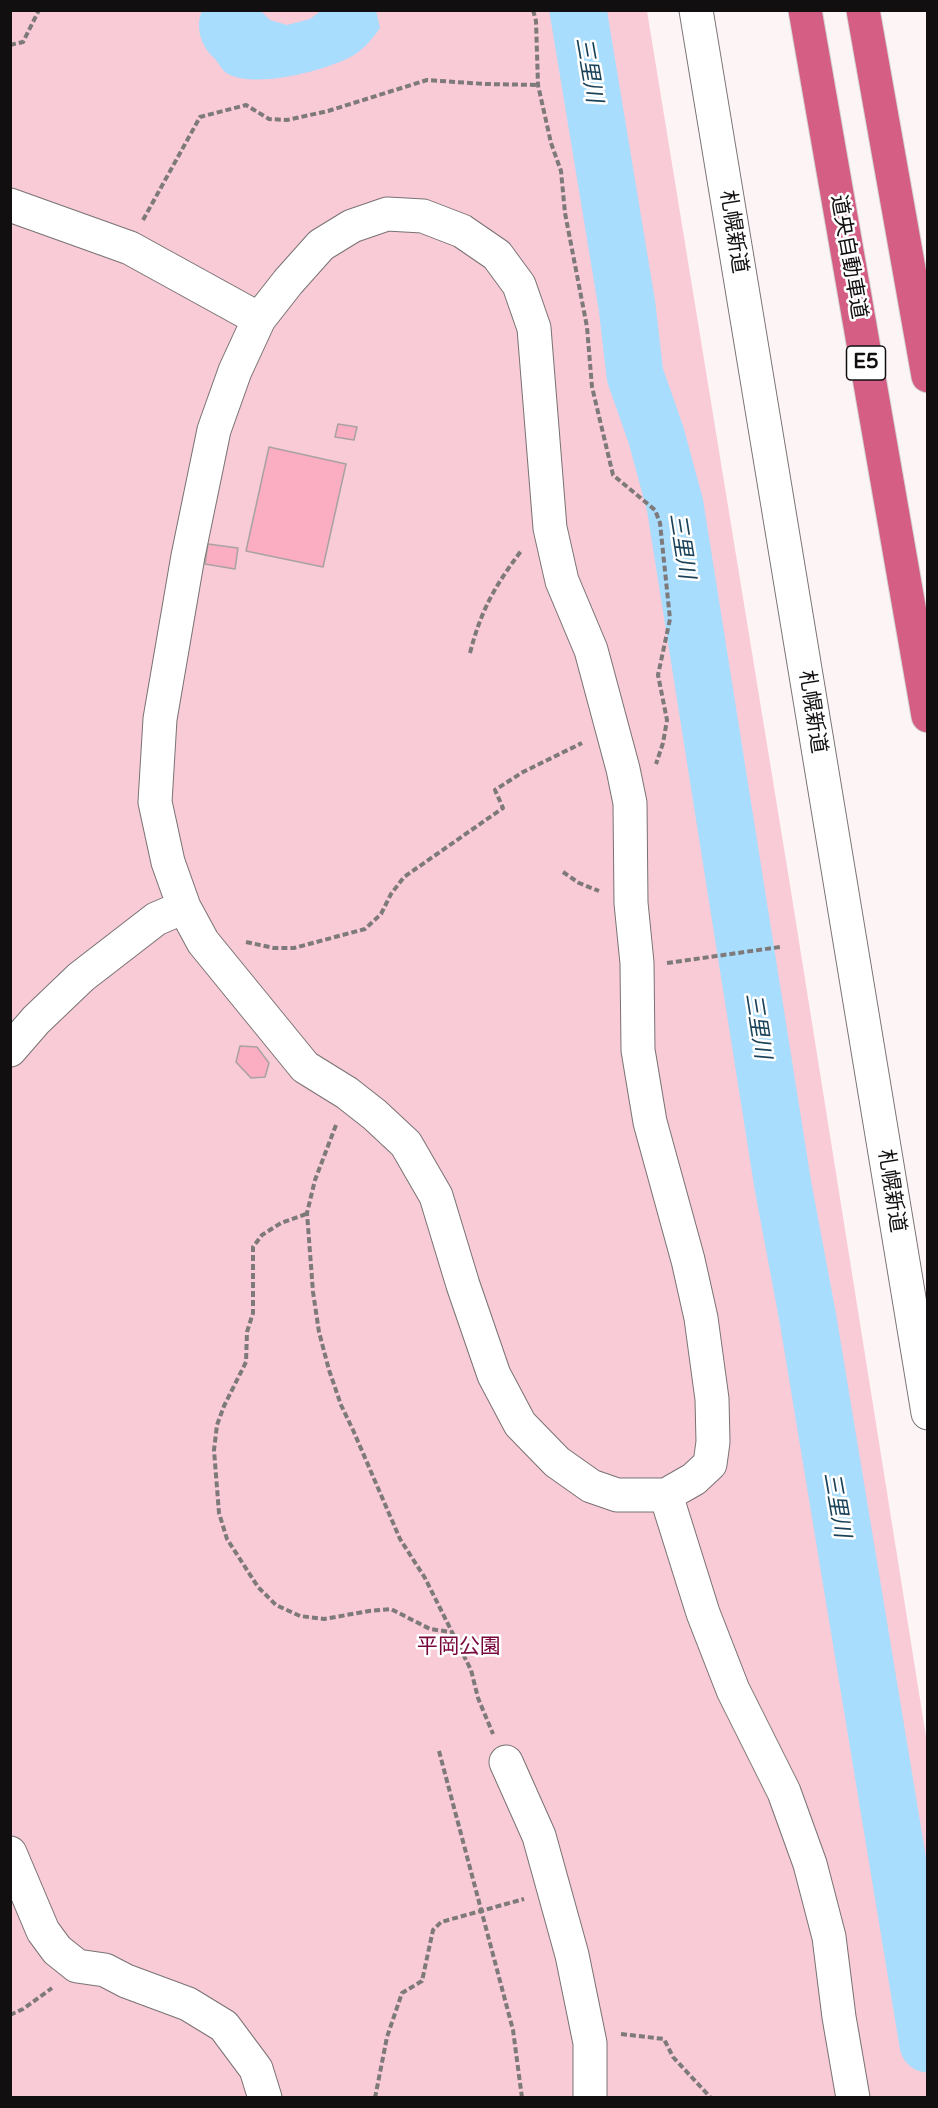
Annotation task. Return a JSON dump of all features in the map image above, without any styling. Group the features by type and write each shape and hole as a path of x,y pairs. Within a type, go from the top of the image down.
{"highway":[{"name":"道央自動車道","path":"806,10 927,716"},
{"path":"863,10 927,376"}],"street":[{"name":"札幌新道","path":"696,10 927,1413"},
{"path":"10,205 130,248 259,319"},
{"path":"387,214 423,216 462,231 497,255 519,285 534,328 550,528 562,580 591,650 613,730 630,803 631,903 637,963 638,1050 650,1122 688,1260 701,1318 712,1399 713,1442 710,1464 694,1479 666,1494 617,1495 591,1486 557,1462 520,1424 494,1375 462,1286 436,1196 406,1144 347,1093 305,1067 203,942 184,907 168,862 155,802 160,719 188,556 214,430 259,319 321,244 352,226 387,214"},
{"path":"10,1050 36,1020 81,977 156,919 184,907"},
{"path":"666,1494 703,1613 729,1679 784,1792 810,1864 830,1937 839,2017 852,2097"},
{"path":"506,1762 539,1836 572,1955 589,2038 590,2097"},
{"path":"10,1853 42,1931 57,1950 77,1966 105,1970 126,1981 188,2004 224,2025 256,2069 265,2097"}],"path":[{"path":"10,45 23,42 39,10"},
{"path":"533,10 536,21 538,85 550,143 561,171 565,213 586,327 592,387 613,475 655,510 660,523 670,619 658,675 667,720 663,744 649,785 630,803"},
{"path":"130,248 147,211 200,117 246,105 269,119 287,120 328,111 427,80 538,85"},
{"path":"470,653 477,624 488,599 524,547 550,528"},
{"path":"241,941 274,948 294,948 365,929 381,914 391,894 404,877 503,808 495,790 545,761 613,730"},
{"path":"666,963 780,947"},
{"path":"347,1093 315,1180 307,1213 309,1259 319,1332 341,1405 358,1439 400,1539 426,1578 471,1670 478,1698 506,1762"},
{"path":"307,1213 281,1223 262,1235 253,1247 253,1313 248,1332 246,1362 217,1425 214,1450 219,1513 227,1539 258,1587 276,1605 300,1616 324,1619 391,1609 430,1629 452,1632"},
{"path":"439,1751 513,2030 522,2097"},
{"path":"375,2097 387,2037 402,1993 422,1982 433,1930 441,1922 553,1890"},
{"path":"10,2015 23,2010 77,1966"},
{"path":"589,2038 625,2033 664,2039 674,2057 711,2097"}],"green space":[{"name":"平岡公園","path":"10,11 647,11 927,1743 927,2097 11,2097"}],"water":[{"path":"202,11 261,11 270,20 287,25 310,19 321,11 376,11 380,28 358,52 343,61 311,72 274,79 240,78 226,73 205,47 199,29"}],"building":[{"path":"338,424 357,427 354,440 335,437"},
{"path":"269,447 346,464 323,567 246,551"},
{"path":"208,544 238,548 235,569 205,564"},
{"path":"240,1046 257,1047 269,1063 265,1077 251,1078 236,1062"}],"waterway":[{"name":"三里川","path":"578,10 627,306 635,375 656,435 675,505 783,1186 808,1319 928,2044"}]}
